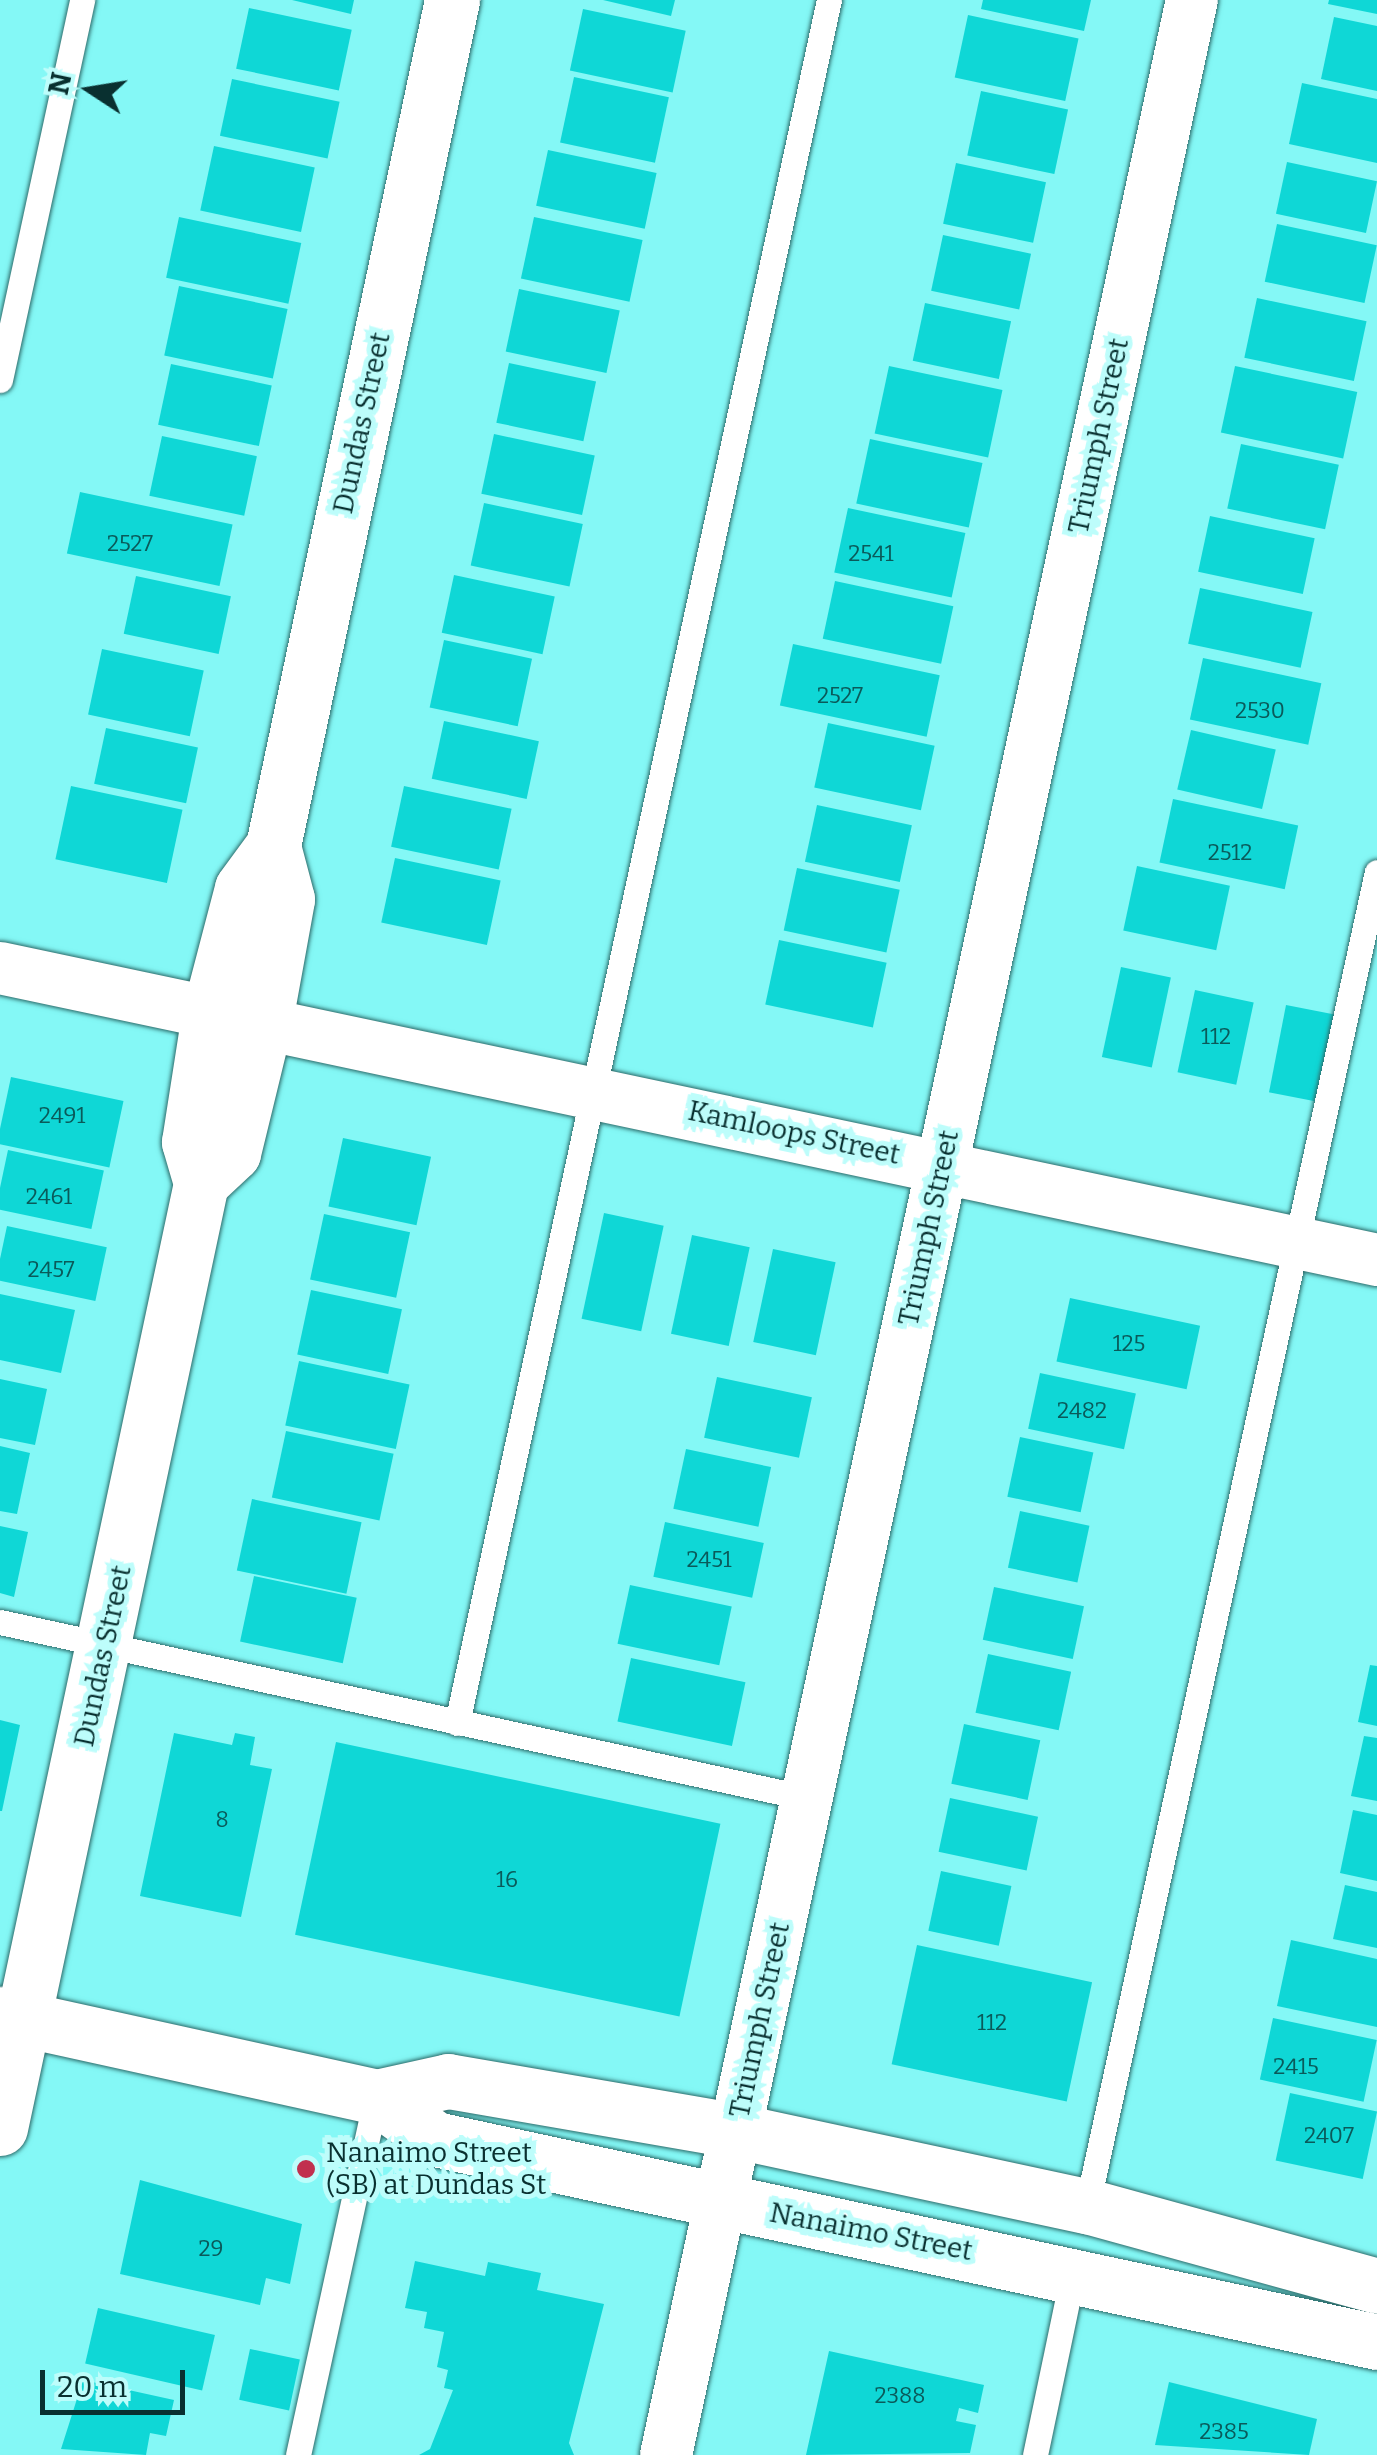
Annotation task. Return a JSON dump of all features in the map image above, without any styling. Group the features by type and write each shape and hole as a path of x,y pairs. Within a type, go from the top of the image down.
{"main road":[{"name":"Dundas Street","path":"0,2128 12,2016 105,1645 201,1183 189,1142 209,1014 242,888 272,846 452,0"},
{"name":"Dundas Street","path":"201,1183 233,1153 264,1026 287,899 272,846"},
{"name":"Nanaimo Street","path":"12,2016 376,2097 435,2139 720,2202 1073,2273 1377,2342"},
{"name":"Nanaimo Street","path":"376,2097 448,2081 736,2131 1087,2206 1377,2286"}],"street":[{"name":"Triumph Street","path":"666,2455 1192,0"},
{"name":"Kamloops Street","path":"0,968 1377,1260"}],"lane":[{"path":"0,380 82,0"},
{"path":"457,1724 829,0"},
{"path":"1087,2206 1302,1244 1377,872"},
{"path":"0,1622 806,1798"},
{"path":"298,2455 376,2097"},
{"path":"1034,2455 1073,2273"}],"building":[{"path":"292,0 354,0 351,14"},
{"path":"603,0 675,0 671,16"},
{"path":"983,0 1091,0 1084,31 981,9"},
{"path":"1329,0 1377,0 1377,14 1328,4"},
{"path":"249,8 352,30 339,90 236,69"},
{"path":"583,9 686,31 673,92 570,71"},
{"path":"968,15 1079,38 1065,101 955,78"},
{"path":"1334,17 1377,26 1377,91 1321,79"},
{"path":"574,77 669,97 655,163 560,143"},
{"path":"232,79 340,102 328,159 220,136"},
{"path":"1302,83 1377,99 1377,163 1289,144"},
{"path":"981,91 1068,110 1054,174 967,156"},
{"path":"214,146 315,167 301,232 200,211"},
{"path":"548,150 657,173 645,229 536,206"},
{"path":"1287,162 1377,181 1366,233 1276,214"},
{"path":"956,163 1046,182 1033,243 943,224"},
{"path":"179,217 301,243 288,304 166,278"},
{"path":"534,217 643,240 629,302 521,279"},
{"path":"1277,224 1377,245 1365,303 1265,282"},
{"path":"943,235 1031,254 1019,309 931,291"},
{"path":"179,286 288,309 273,379 164,355"},
{"path":"519,289 620,310 606,373 506,352"},
{"path":"1257,298 1367,321 1354,381 1244,358"},
{"path":"925,303 1011,321 999,379 913,361"},
{"path":"509,363 596,382 583,441 496,423"},
{"path":"171,364 272,385 259,446 158,425"},
{"path":"889,366 1002,390 988,458 875,433"},
{"path":"1235,366 1357,392 1343,459 1221,433"},
{"path":"494,434 595,455 582,515 481,494"},
{"path":"162,436 257,456 244,516 149,496"},
{"path":"870,439 982,463 969,527 856,504"},
{"path":"1241,444 1339,465 1325,529 1227,509"},
{"path":"80,492 233,524 219,586 67,554"},
{"path":"484,503 583,524 569,587 471,566"},
{"path":"848,508 965,533 952,598 834,573"},
{"path":"1210,516 1315,538 1303,594 1198,572"},
{"path":"454,575 555,596 542,654 442,633"},
{"path":"136,576 231,596 219,654 124,634"},
{"path":"835,581 953,606 941,664 823,639"},
{"path":"1200,588 1312,612 1301,668 1188,644"},
{"path":"444,640 532,659 518,726 430,707"},
{"path":"793,644 940,675 927,737 780,706"},
{"path":"102,649 204,671 190,736 88,715"},
{"path":"1203,658 1321,683 1308,745 1190,720"},
{"path":"444,721 539,741 527,799 432,779"},
{"path":"828,723 935,746 921,810 814,788"},
{"path":"106,728 198,748 186,803 94,784"},
{"path":"1191,730 1276,750 1262,809 1177,789"},
{"path":"71,786 183,810 167,883 55,859"},
{"path":"404,786 512,809 499,870 391,847"},
{"path":"1173,799 1298,826 1285,889 1159,863"},
{"path":"817,805 912,825 900,882 805,862"},
{"path":"395,858 501,880 487,945 381,923"},
{"path":"1137,866 1230,886 1216,950 1123,931"},
{"path":"797,868 900,890 886,952 784,931"},
{"path":"779,940 887,963 873,1027 765,1005"},
{"path":"1121,967 1171,978 1152,1068 1102,1057"},
{"path":"1195,990 1254,1002 1236,1085 1178,1072"},
{"path":"1286,1005 1341,1016 1324,1103 1269,1092"},
{"path":"11,1077 123,1101 109,1167 0,1144"},
{"path":"343,1138 431,1157 416,1225 328,1206"},
{"path":"8,1150 104,1170 91,1229 0,1210"},
{"path":"604,1213 664,1226 641,1331 582,1319"},
{"path":"324,1214 410,1232 396,1298 310,1280"},
{"path":"7,1226 107,1247 95,1301 0,1281"},
{"path":"692,1235 750,1247 729,1346 671,1334"},
{"path":"773,1249 836,1262 816,1355 753,1342"},
{"path":"311,1290 402,1309 388,1374 297,1355"},
{"path":"0,1294 75,1310 61,1373 0,1360"},
{"path":"1070,1298 1200,1326 1187,1389 1056,1362"},
{"path":"299,1361 410,1384 396,1449 285,1426"},
{"path":"1040,1373 1136,1393 1124,1449 1028,1429"},
{"path":"717,1377 812,1397 799,1458 704,1438"},
{"path":"0,1379 47,1389 35,1445 0,1438"},
{"path":"286,1431 394,1454 379,1520 272,1498"},
{"path":"1020,1437 1093,1453 1081,1512 1007,1497"},
{"path":"0,1446 30,1453 17,1514 0,1511"},
{"path":"686,1449 771,1467 758,1527 673,1509"},
{"path":"252,1499 362,1522 346,1594 237,1570"},
{"path":"1020,1511 1089,1526 1077,1582 1008,1568"},
{"path":"665,1522 764,1543 752,1598 653,1577"},
{"path":"0,1526 28,1532 14,1597 0,1593"},
{"path":"254,1576 357,1598 343,1663 240,1642"},
{"path":"630,1585 732,1607 719,1665 618,1644"},
{"path":"994,1587 1084,1606 1073,1659 983,1640"},
{"path":"988,1654 1071,1672 1059,1730 976,1713"},
{"path":"631,1658 745,1682 732,1746 617,1722"},
{"path":"1370,1665 1377,1666 1377,1726 1358,1722"},
{"path":"0,1720 20,1725 2,1811 0,1811"},
{"path":"964,1724 1040,1740 1028,1800 951,1784"},
{"path":"174,1733 232,1745 235,1733 255,1737 250,1765 272,1769 241,1917 140,1896"},
{"path":"1364,1736 1377,1738 1377,1801 1351,1796"},
{"path":"336,1742 720,1824 679,2016 295,1935"},
{"path":"950,1798 1038,1817 1027,1871 939,1852"},
{"path":"1353,1810 1377,1815 1377,1881 1340,1873"},
{"path":"941,1871 1011,1886 999,1946 928,1931"},
{"path":"1345,1885 1377,1892 1377,1948 1333,1939"},
{"path":"1291,1940 1377,1959 1377,2027 1277,2006"},
{"path":"917,1945 1092,1982 1067,2102 892,2064"},
{"path":"1273,2018 1377,2040 1364,2102 1260,2080"},
{"path":"1290,2093 1377,2111 1363,2179 1276,2160"},
{"path":"140,2180 302,2224 290,2284 266,2278 260,2305 120,2274"},
{"path":"415,2261 485,2276 488,2262 541,2273 537,2290 604,2304 569,2443 574,2455 419,2455 430,2449 453,2390 444,2388 448,2370 437,2367 444,2332 424,2328 427,2312 405,2308"},
{"path":"98,2308 215,2335 202,2391 85,2364"},
{"path":"250,2349 300,2360 289,2410 239,2400"},
{"path":"829,2351 984,2385 978,2413 959,2408 956,2421 976,2425 970,2453 806,2455"},
{"path":"83,2380 174,2400 166,2436 150,2433 146,2455 61,2449"},
{"path":"1169,2382 1317,2419 1309,2455 1155,2445"}],"place":[{"name":"Nanaimo Street (SB) at Dundas St","path":"306,2169"}]}
